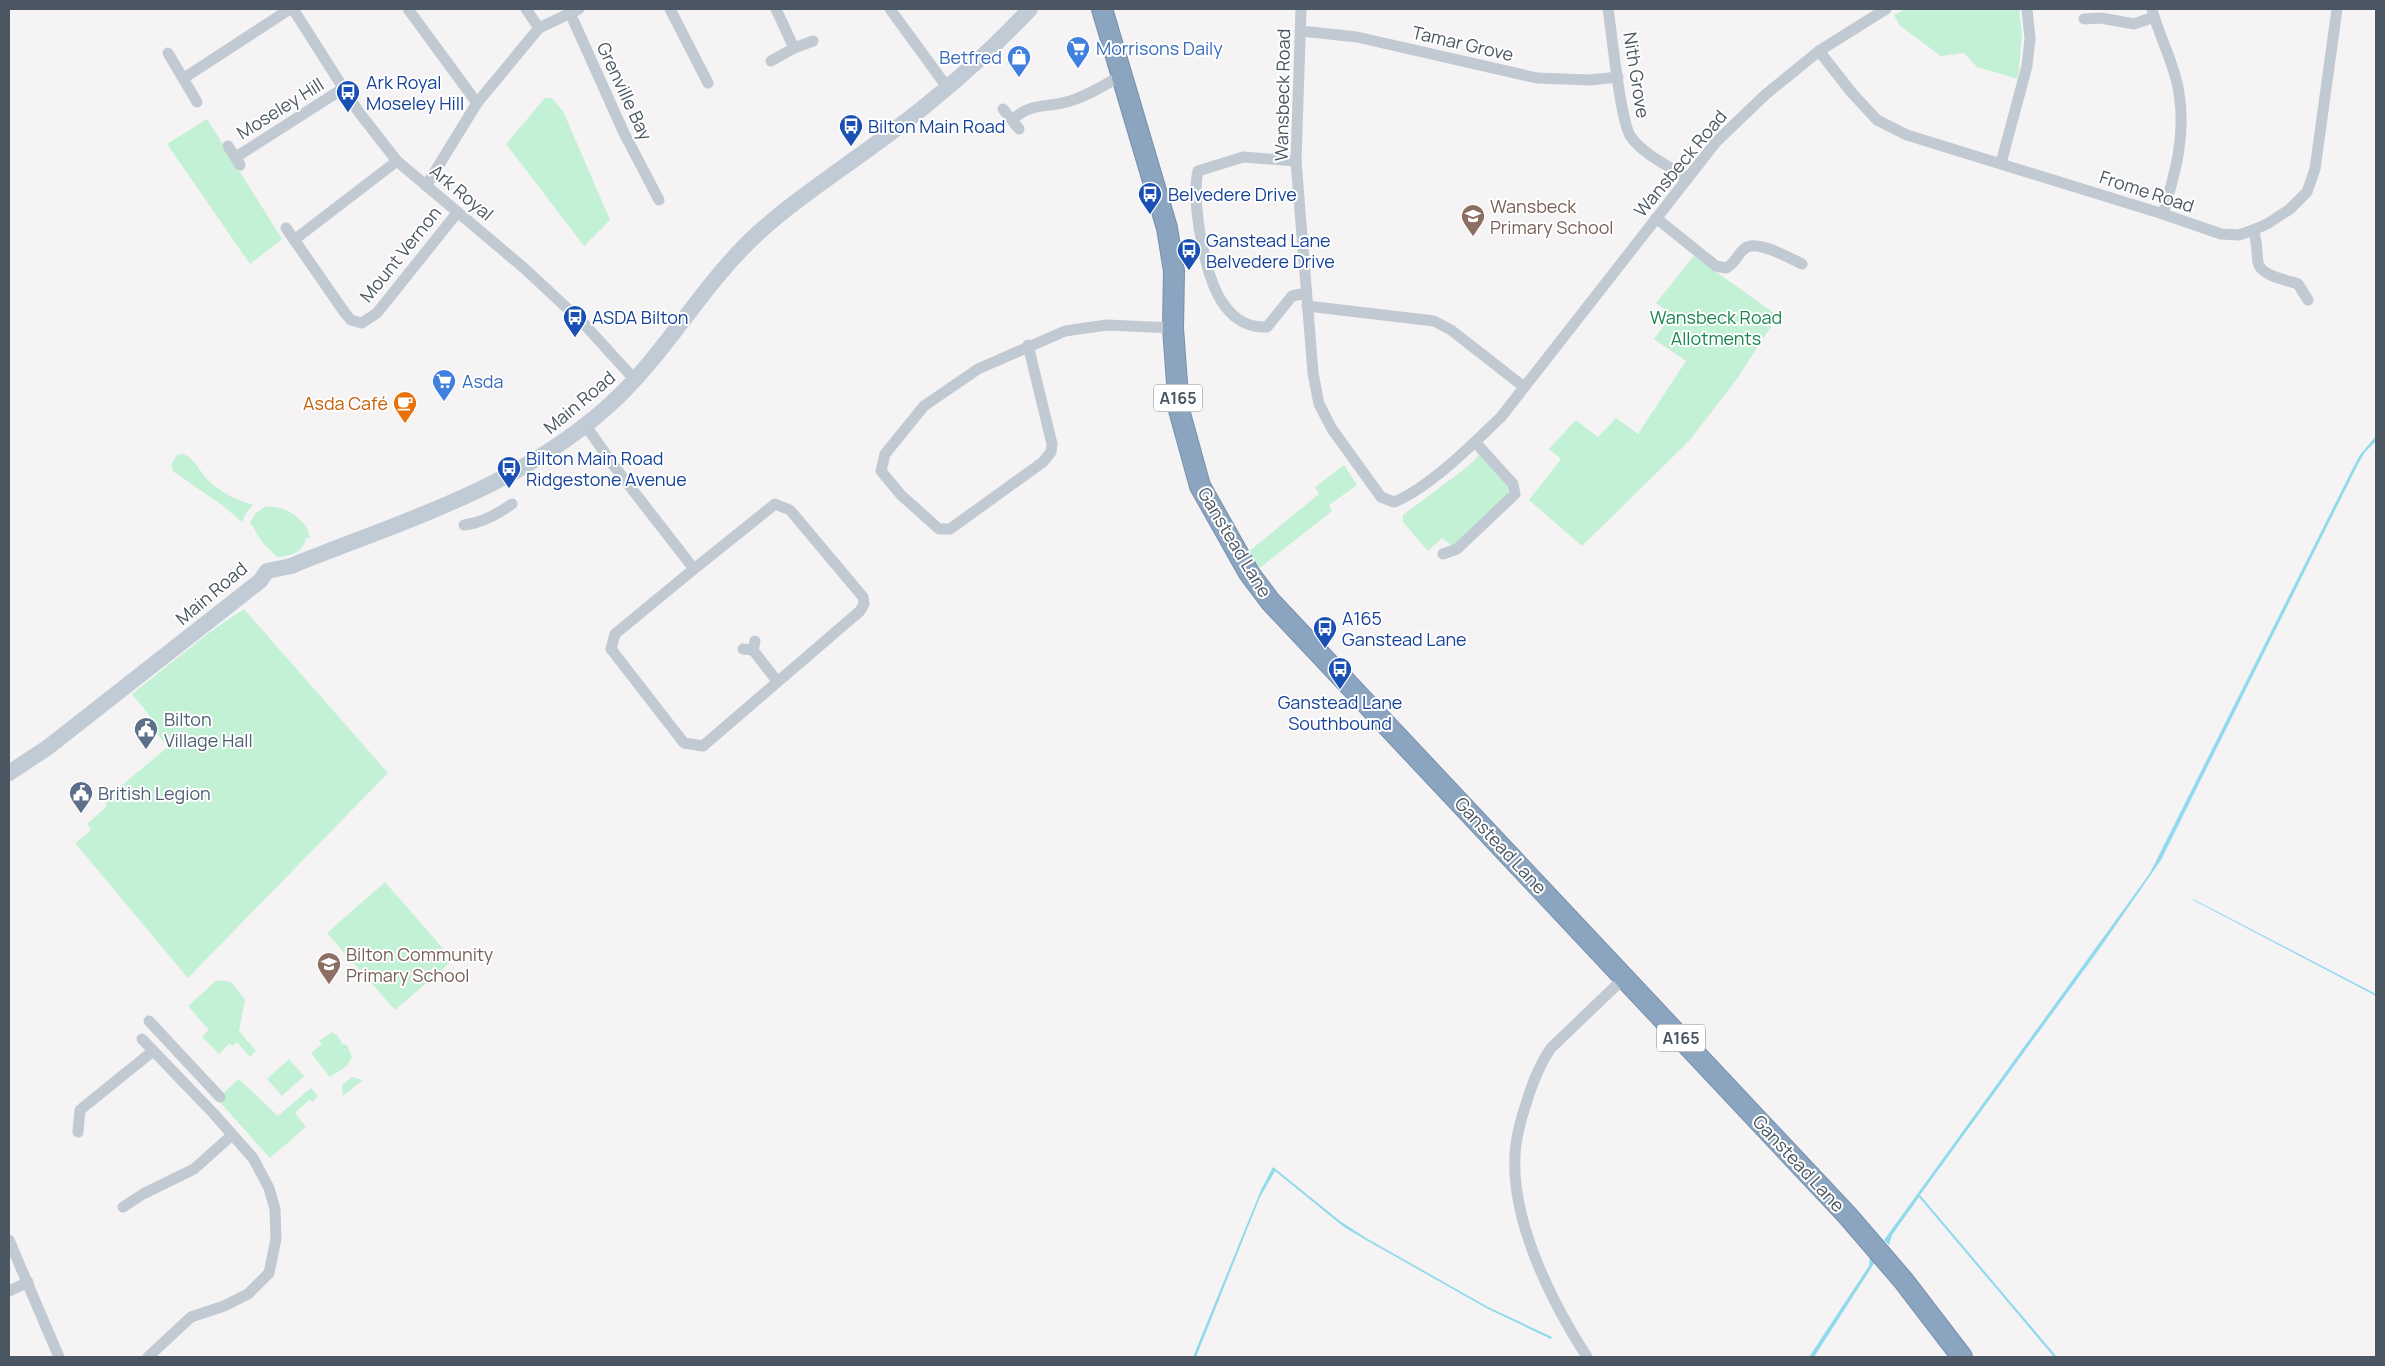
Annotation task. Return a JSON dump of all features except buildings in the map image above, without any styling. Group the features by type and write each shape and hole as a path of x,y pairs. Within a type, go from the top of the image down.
{"highway":[{"name":"Ganstead Lane","path":"1102,9 1167,228 1174,271 1173,328 1179,410 1200,486 1249,573 1270,601 1847,1215 1903,1280 1962,1357"}],"main road":[{"name":"Main Road","path":"1009,31 1022,9"},
{"name":"Main Road","path":"9,773 47,748 110,700 260,581 267,570 291,566 466,497 541,458 586,426 635,380 728,266 756,235 784,211 888,135 947,87 1009,31 1030,9"}],"street":[{"path":"184,78 292,9"},
{"name":"Ark Royal","path":"292,9 344,88 397,161 457,213 496,243 584,324 635,380"},
{"path":"408,9 477,103"},
{"path":"526,9 539,28"},
{"path":"670,9 707,69 708,83"},
{"path":"776,9 794,48"},
{"path":"890,9 947,87"},
{"name":"Wansbeck Road","path":"1301,9 1296,161 1313,373 1319,404 1332,429 1381,497 1394,502 1409,496 1475,442 1501,417 1716,142 1766,95 1819,51 1886,9"},
{"name":"Nith Grove","path":"1608,9 1618,77 1630,136 1640,148 1687,178"},
{"path":"2001,163 2027,66 2030,39 2028,9"},
{"name":"Frome Road","path":"1819,51 1852,93 1878,120 1907,135 2163,214 2221,234 2239,235 2267,224 2290,209 2306,192 2315,170 2337,9"},
{"path":"426,186 477,103 539,28 574,11"},
{"name":"Grenville Bay","path":"574,11 622,128 654,180 659,200"},
{"path":"2084,19 2101,18 2134,24 2153,13 2179,92 2181,134 2178,163 2163,214"},
{"name":"Tamar Grove","path":"1301,31 1357,38 1537,78 1590,80 1618,77"},
{"path":"771,61 794,48 813,41"},
{"path":"168,53 197,102"},
{"path":"1003,109 1016,124 1024,109 1068,102 1088,95 1122,75"},
{"name":"Moseley Hill","path":"228,146 238,161 344,88"},
{"path":"1296,161 1243,157 1198,172 1195,185 1203,252 1219,297 1225,307 1242,322 1255,328 1267,327 1292,296 1306,293"},
{"path":"294,240 397,161"},
{"name":"Mount Vernon","path":"286,228 345,313 351,320 362,323 377,313 386,303 457,213"},
{"path":"1656,218 1716,266 1726,268 1732,266 1744,249 1752,245 1762,246 1802,264"},
{"path":"2253,230 2258,243 2260,268 2266,273 2298,284 2308,300"},
{"path":"1308,306 1434,321 1451,330 1524,387"},
{"path":"1028,345 1052,444 1051,452 1043,462 950,529 939,529 901,495 880,471 885,454 924,406 978,369 1028,345 1065,331 1107,325 1173,328"},
{"path":"586,426 614,466 694,569"},
{"path":"1443,554 1457,549 1515,494 1513,484 1475,442"},
{"path":"464,525 475,524 498,514 512,504"},
{"path":"775,504 790,510 863,597 864,604 860,611 702,746 684,743 610,649 615,634 694,569 775,504"},
{"path":"750,647 777,681"},
{"path":"1587,1357 1549,1289 1529,1244 1518,1194 1517,1134 1529,1094 1543,1059 1551,1048 1624,978"},
{"path":"149,1022 220,1097"},
{"path":"142,1039 214,1114 259,1166 275,1209 276,1239 269,1272 248,1294 224,1306 191,1317 148,1357"},
{"path":"78,1132 76,1108 153,1051"},
{"path":"125,1201 194,1169 232,1135"},
{"path":"9,1240 59,1357"},
{"path":"9,1291 28,1282"}],"green space":[{"path":"1905,9 2019,9 2022,33 2018,79 1977,67 1964,53 1941,56 1900,26 1894,15"},
{"path":"545,98 552,98 563,111 610,220 584,246 506,144"},
{"path":"207,119 282,239 250,264 167,144"},
{"name":"Wansbeck Road Allotments","path":"1694,256 1778,316 1736,380 1689,441 1582,546 1529,500 1561,459 1549,449 1576,420 1598,437 1616,418 1638,434 1686,361 1654,339 1672,315 1656,303"},
{"path":"182,454 190,458 206,478 224,493 253,505 246,513 242,522 222,505 174,472 171,465 177,455"},
{"path":"1480,454 1509,487 1507,497 1453,547 1442,538 1428,551 1403,522 1403,515 1466,468"},
{"path":"1344,465 1357,485 1329,505 1332,511 1257,570 1247,553 1319,494 1315,487"},
{"path":"265,507 287,510 305,525 310,538 306,538 305,543 299,550 287,556 277,557 262,542 250,522 256,513"},
{"path":"244,609 388,773 188,978 75,843 91,830 87,824 105,808 110,795 168,747 150,725 154,721 132,694 210,632"},
{"path":"385,882 453,960 395,1010 327,933"},
{"path":"217,980 231,982 245,1000 239,1031 256,1051 250,1057 237,1042 232,1046 230,1043 219,1054 202,1037 209,1030 188,1006"},
{"path":"332,1032 338,1036 342,1044 347,1045 352,1057 347,1066 330,1077 311,1053 322,1044 319,1041"},
{"path":"289,1059 304,1076 282,1096 267,1079"},
{"path":"352,1077 363,1080 343,1096 342,1085"},
{"path":"239,1079 278,1116 311,1088 318,1096 312,1102 310,1099 295,1113 306,1127 270,1158 217,1099"}],"water":[{"path":"2376,436 2376,441 2365,452 2358,464 2161,860 2100,948 1920,1195 2057,1357 2054,1357 1919,1197 1892,1235 1889,1245 1884,1240 2150,873 2354,466 2360,455"},
{"path":"2193,900 2376,994 2376,996"},
{"path":"1273,1167 1340,1221 1366,1238 1488,1307 1552,1337 1551,1339 1488,1309 1344,1227 1275,1171 1260,1197 1196,1357 1193,1357 1261,1190"},
{"path":"1870,1257 1875,1262 1814,1357 1809,1357 1869,1266"}],"place":[{"name":"Morrisons Daily","path":"1078,69"},
{"name":"Betfred","path":"1019,78"},
{"name":"Ark Royal Moseley Hill","path":"348,113"},
{"name":"Bilton Main Road","path":"851,147"},
{"name":"Belvedere Drive","path":"1150,215"},
{"name":"Wansbeck Primary School","path":"1473,237"},
{"name":"Ganstead Lane Belvedere Drive","path":"1189,271"},
{"name":"ASDA Bilton","path":"575,338"},
{"name":"Asda","path":"444,402"},
{"name":"Asda Café","path":"405,424"},
{"name":"Bilton Main Road Ridgestone Avenue","path":"509,489"},
{"name":"A165 Ganstead Lane","path":"1325,649"},
{"name":"Ganstead Lane Southbound","path":"1340,690"},
{"name":"Bilton Village Hall","path":"146,750"},
{"name":"British Legion","path":"81,814"},
{"name":"Bilton Community Primary School","path":"329,985"}]}
